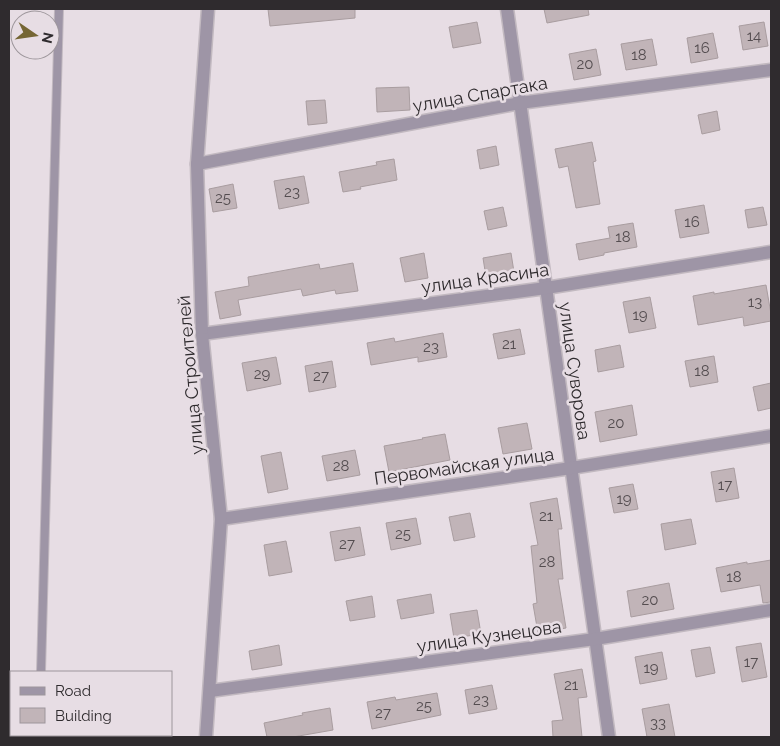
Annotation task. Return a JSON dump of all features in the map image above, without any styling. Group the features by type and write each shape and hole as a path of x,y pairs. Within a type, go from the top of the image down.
{"street":[{"name":"улица Строителей","path":"206,737 221,518 202,334 196,164 208,9"},
{"name":"улица Суворова","path":"506,9 609,737"},
{"name":"улица Спартака","path":"196,164 520,103 771,70"},
{"name":"улица Красина","path":"202,334 546,288 771,252"},
{"name":"Первомайская улица","path":"221,518 571,468 771,436"},
{"name":"улица Кузнецова","path":"210,691 595,640 771,610"}],"lane":[{"path":"41,671 58,9"}],"building":[{"path":"268,9 355,9 355,18 270,26"},
{"path":"544,9 588,9 589,15 547,23"},
{"path":"477,22 481,43 453,48 449,27"},
{"path":"764,22 768,46 743,50 739,26"},
{"path":"713,33 718,58 691,63 687,38"},
{"path":"652,39 657,65 626,70 621,44"},
{"path":"596,49 601,75 574,80 569,54"},
{"path":"409,87 410,110 377,112 376,88"},
{"path":"325,100 327,123 308,125 306,101"},
{"path":"717,111 720,130 702,134 698,115"},
{"path":"592,142 596,161 593,162 600,204 576,208 568,166 559,168 555,149"},
{"path":"496,146 499,165 480,169 477,150"},
{"path":"394,159 397,180 343,192 339,172 377,165 376,162"},
{"path":"304,176 309,203 279,209 274,181"},
{"path":"233,184 237,208 213,212 209,189"},
{"path":"704,205 709,233 680,238 675,210"},
{"path":"503,207 507,226 488,230 484,211"},
{"path":"763,207 767,225 748,228 745,210"},
{"path":"633,223 637,247 579,260 576,244 610,238 608,227"},
{"path":"424,253 428,278 405,282 400,258"},
{"path":"511,253 514,272 486,277 483,258"},
{"path":"353,263 358,291 336,294 335,290 303,296 301,289 238,300 241,315 220,319 215,292 249,286 248,277 319,264 320,269"},
{"path":"766,285 771,321 744,326 743,317 698,325 693,296"},
{"path":"650,297 656,328 629,333 623,302"},
{"path":"520,329 525,354 498,359 493,334"},
{"path":"443,333 447,357 418,362 418,357 371,365 367,343 394,338 395,342"},
{"path":"620,345 624,367 598,372 595,350"},
{"path":"714,356 718,382 690,387 685,361"},
{"path":"276,357 281,384 247,391 242,363"},
{"path":"332,361 336,387 309,392 305,366"},
{"path":"771,383 771,408 758,411 753,387"},
{"path":"632,405 637,435 600,442 595,412"},
{"path":"527,423 532,449 503,454 498,428"},
{"path":"445,434 450,460 389,472 384,446"},
{"path":"355,450 360,475 327,481 322,456"},
{"path":"281,452 288,489 268,493 261,456"},
{"path":"734,468 739,498 716,502 711,472"},
{"path":"633,484 638,509 614,513 609,488"},
{"path":"557,498 562,529 558,529 563,579 558,579 566,628 538,633 533,604 537,603 531,546 538,545 530,503"},
{"path":"470,513 475,537 454,541 449,517"},
{"path":"416,518 421,544 391,550 386,523"},
{"path":"691,519 696,544 665,550 661,524"},
{"path":"360,527 365,555 335,561 330,532"},
{"path":"286,541 292,572 269,576 264,545"},
{"path":"771,560 771,602 763,603 760,585 721,592 716,568"},
{"path":"669,583 674,609 631,617 627,591"},
{"path":"431,594 434,613 401,619 397,600"},
{"path":"372,596 375,617 350,621 346,601"},
{"path":"477,610 481,634 454,638 450,614"},
{"path":"761,643 767,677 742,682 736,647"},
{"path":"279,645 282,665 252,670 249,651"},
{"path":"710,647 715,673 696,677 691,650"},
{"path":"662,652 667,679 640,684 635,657"},
{"path":"582,669 587,697 578,698 582,737 553,737 552,721 563,720 554,674"},
{"path":"492,685 497,709 469,714 465,690"},
{"path":"437,693 441,715 372,729 367,702 395,697 396,700"},
{"path":"669,704 675,737 647,737 642,709"},
{"path":"330,708 333,730 293,737 267,737 264,723"}]}
